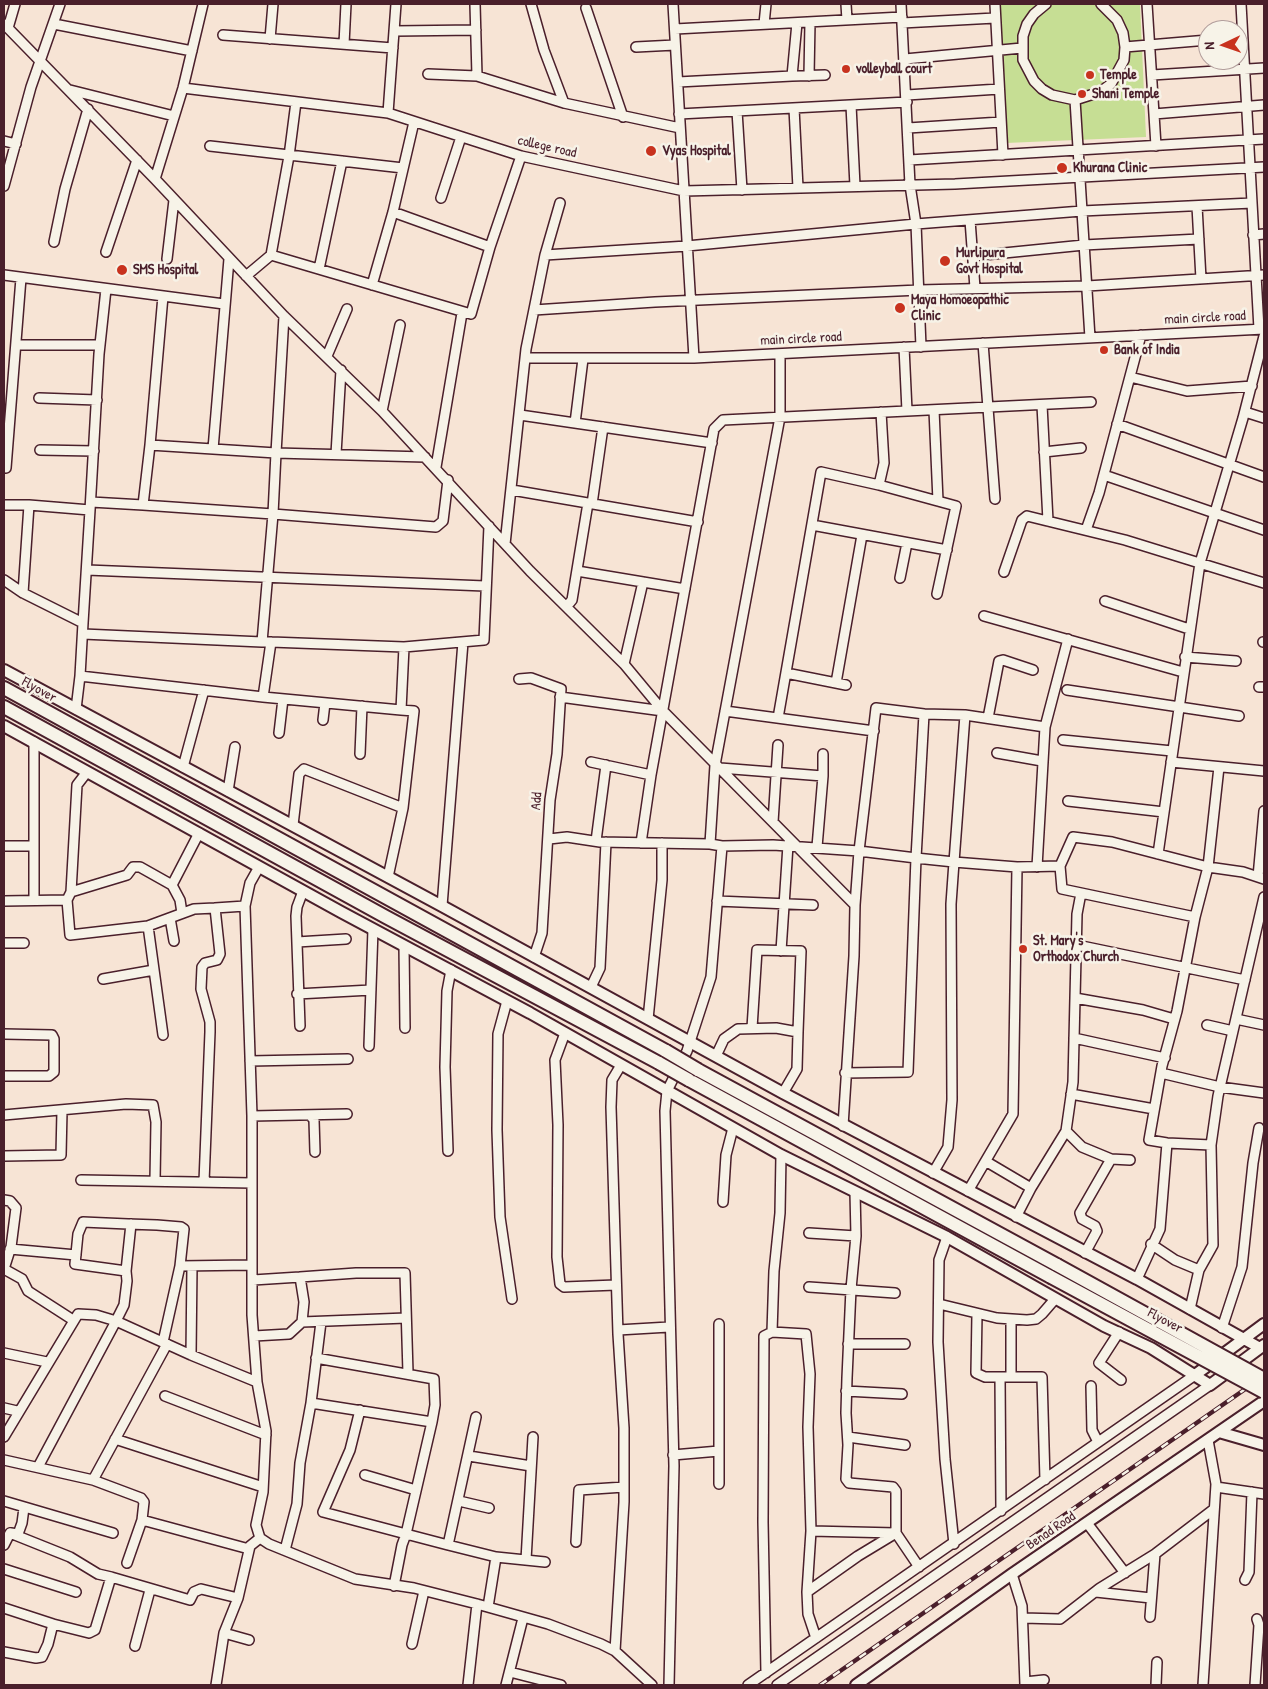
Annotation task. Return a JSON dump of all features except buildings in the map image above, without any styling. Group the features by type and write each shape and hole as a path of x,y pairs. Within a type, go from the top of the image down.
{"highway":[{"name":"Flyover","path":"4,688 1264,1379"},
{"name":"Flyover","path":"4,707 1264,1392"}],"main road":[{"path":"4,670 293,825 843,1126 1136,1279 1222,1328 1262,1346"},
{"path":"4,726 303,891 451,970 781,1155 947,1237 1055,1299 1151,1348 1210,1385 1262,1346"},
{"path":"1195,1375 1242,1338 1264,1324"},
{"name":"Benad Road","path":"856,1685 1012,1574 1219,1432 1262,1405"},
{"path":"1219,1432 1264,1445"}],"street":[{"path":"15,4 6,26 137,160 284,316 327,356 436,467 505,544 624,664 663,711 773,822 791,846 855,905"},
{"path":"4,186 31,87 41,63 60,4"},
{"path":"155,179 183,88 203,4"},
{"path":"270,38 273,4"},
{"path":"344,44 345,4"},
{"path":"388,113 396,4"},
{"path":"475,4 477,76"},
{"path":"533,4 564,103"},
{"path":"673,4 694,358"},
{"path":"764,24 766,4"},
{"path":"846,4 847,20"},
{"path":"901,4 910,185 916,224 921,346"},
{"path":"995,4 1003,155"},
{"path":"1046,4 1034,14 1027,24 1022,48 1027,71 1042,89 1052,95 1075,100 1088,98 1111,84 1124,60 1123,33 1117,20 1101,4"},
{"path":"1147,4 1156,146"},
{"path":"1240,4 1240,20"},
{"path":"586,8 623,116"},
{"path":"674,29 847,20 995,18"},
{"path":"792,76 797,22"},
{"path":"809,76 810,22"},
{"path":"54,24 192,51"},
{"path":"395,31 476,30"},
{"path":"223,35 393,48"},
{"path":"1125,47 1198,41"},
{"path":"636,48 675,45"},
{"path":"905,60 1022,48"},
{"path":"1248,70 1264,68"},
{"path":"1152,75 1244,70 1254,235 1260,275 1263,337 1260,371 1252,386 1200,563 1158,854"},
{"path":"428,74 477,76 564,103 680,128"},
{"path":"678,82 826,75"},
{"name":"college road","path":"183,88 388,113 521,156 684,192 1080,178 1264,167"},
{"path":"679,114 851,105 999,89"},
{"path":"69,90 174,116"},
{"path":"1075,100 1090,338"},
{"path":"246,276 271,255 289,156 296,102"},
{"path":"851,105 855,186"},
{"path":"1154,114 1264,105"},
{"path":"794,108 798,188"},
{"path":"54,242 65,189 88,109"},
{"path":"737,111 742,190"},
{"path":"372,285 393,212 414,122"},
{"path":"908,128 1001,122"},
{"path":"441,198 461,136"},
{"path":"909,160 1264,140"},
{"path":"4,141 16,144"},
{"path":"210,146 403,168"},
{"path":"271,255 462,313 471,314 490,246 521,156"},
{"path":"106,252 137,160"},
{"path":"319,269 342,161"},
{"path":"167,259 174,200"},
{"path":"505,544 526,358 545,255 560,203"},
{"path":"545,255 687,246 916,224 1082,211 1252,204"},
{"path":"1197,206 1201,279"},
{"path":"393,212 490,246"},
{"path":"970,220 975,288"},
{"path":"1254,235 1264,234"},
{"path":"974,256 1084,246 1199,239"},
{"path":"213,449 229,259"},
{"path":"4,275 224,304"},
{"path":"534,310 919,290 1086,286 1260,275"},
{"path":"6,468 21,278"},
{"path":"76,709 83,634 100,345 106,289"},
{"path":"143,505 163,296"},
{"path":"327,356 347,309"},
{"path":"436,467 462,313"},
{"path":"263,697 267,642 268,577 284,316"},
{"path":"382,411 400,325"},
{"path":"1086,530 1104,475 1141,335"},
{"name":"main circle road","path":"526,358 694,358 1141,335 1263,337"},
{"path":"983,343 995,499"},
{"path":"16,345 100,345"},
{"path":"904,347 907,411"},
{"path":"710,844 725,711 780,417 780,354"},
{"path":"575,423 583,359"},
{"path":"336,454 341,370"},
{"path":"1130,377 1187,391 1252,386"},
{"path":"39,398 97,400"},
{"path":"641,843 651,775 714,429 723,420 1091,402"},
{"path":"1042,405 1048,521"},
{"path":"934,410 938,501"},
{"path":"880,485 884,463 881,412"},
{"path":"1245,412 1264,418"},
{"path":"520,415 712,443"},
{"path":"1117,424 1173,443 1229,466 1264,477"},
{"path":"567,606 572,600 603,427"},
{"path":"150,445 276,453 425,457"},
{"path":"1044,452 1081,448"},
{"path":"40,450 94,451"},
{"path":"778,718 821,472 880,485 956,506 938,594"},
{"path":"1104,475 1264,530"},
{"path":"4,505 143,505 436,527 443,521 448,480"},
{"path":"512,490 698,522"},
{"path":"23,593 29,505"},
{"path":"1004,572 1022,520 1027,516 1086,530 1264,583"},
{"path":"83,634 404,647 484,640 489,526"},
{"path":"812,526 947,550"},
{"path":"836,683 862,535"},
{"path":"900,578 907,543"},
{"path":"87,570 485,586"},
{"path":"577,570 684,590"},
{"path":"4,580 23,593 83,623"},
{"path":"624,664 643,582"},
{"path":"1105,602 1189,629"},
{"path":"984,616 1183,672"},
{"path":"1037,867 1045,727 1068,639"},
{"path":"442,906 463,642"},
{"path":"401,710 404,647"},
{"path":"1185,657 1236,661"},
{"path":"988,718 999,661 1003,660 1033,670"},
{"path":"786,673 846,686"},
{"path":"80,676 263,697 414,711 403,808 388,877"},
{"path":"519,679 531,678 556,686 561,689 560,697 663,711"},
{"path":"183,766 204,690"},
{"path":"1067,690 1240,716"},
{"name":"Add","path":"534,957 542,933 560,697"},
{"path":"279,733 283,699"},
{"path":"323,720 324,703"},
{"path":"360,754 362,706"},
{"path":"843,1126 859,851 876,708 924,714 965,715 1045,727"},
{"path":"725,711 874,731"},
{"path":"845,1074 908,1072 916,858 924,714"},
{"path":"932,1173 948,1147 952,1100 951,904 965,715"},
{"path":"1063,740 1172,750"},
{"path":"34,742 34,900"},
{"path":"773,822 778,744"},
{"path":"228,791 235,747"},
{"path":"997,753 1042,761"},
{"path":"817,847 823,754"},
{"path":"591,762 651,775"},
{"path":"1171,762 1264,771"},
{"path":"596,841 606,765"},
{"path":"718,766 776,774 823,776"},
{"path":"1211,1145 1167,1143 1149,1140 1161,1073 1195,916 1208,867 1219,767"},
{"path":"293,825 299,774 304,769 403,808"},
{"path":"87,772 77,785 69,896 70,935 148,926 194,909 245,906"},
{"path":"1068,801 1164,812"},
{"path":"1195,916 1062,889 1060,866 1073,837 1112,842 1208,867 1243,872 1261,878 1264,811"},
{"path":"172,885 200,833"},
{"path":"549,839 567,837 606,842 817,847 954,862 1037,867 1060,866"},
{"path":"591,987 600,968 606,842"},
{"path":"648,1019 662,880 662,843"},
{"path":"4,846 33,846"},
{"path":"670,1685 673,1455 665,1130 667,1091 690,1042 711,977 722,846"},
{"path":"781,951 782,904 791,846"},
{"path":"4,901 69,896 127,875 133,866 140,867 172,885 180,900 182,913"},
{"path":"259,866 250,883 245,906 252,1116 251,1265 257,1382 266,1436 263,1487 256,1525 260,1538 338,1574 424,1591 548,1624 615,1651 652,1685"},
{"path":"968,1191 987,1162 1013,1114 1017,866"},
{"path":"300,1026 297,907 303,891"},
{"path":"1016,1217 1031,1188 1066,1131 1071,1094 1074,1038 1077,914 1081,893"},
{"path":"1190,1309 1199,1270 1213,1246 1211,1145 1220,1088 1233,1031 1245,980 1261,929 1264,897"},
{"path":"717,901 813,905"},
{"path":"204,1182 210,1022 201,989 202,967 205,963 217,960 220,954 216,908"},
{"path":"170,918 174,941"},
{"path":"148,926 163,1035"},
{"path":"369,1046 373,929"},
{"path":"297,942 346,939"},
{"path":"4,943 24,943"},
{"path":"1077,945 1139,956 1185,968 1245,980"},
{"path":"404,946 405,1028"},
{"path":"752,1028 757,950 801,951 797,1069 783,1093"},
{"path":"103,978 154,970"},
{"path":"448,1151 445,1067 446,991 451,970"},
{"path":"298,994 371,990"},
{"path":"1075,998 1143,1010 1174,1019"},
{"path":"506,1001 498,1034 497,1130 500,1217 512,1299"},
{"path":"1236,1019 1264,1025"},
{"path":"1206,1025 1233,1031"},
{"path":"716,1056 724,1039 738,1029 776,1028 798,1032"},
{"path":"565,1033 555,1060 558,1125 557,1257 560,1284 564,1287 616,1284"},
{"path":"4,1034 52,1035 54,1039 54,1072 50,1076 4,1076"},
{"path":"1074,1038 1165,1058"},
{"path":"250,1061 348,1059"},
{"path":"615,1651 624,1487 624,1428 616,1284 611,1098 612,1080 620,1065"},
{"path":"1161,1073 1220,1088 1264,1093"},
{"path":"1071,1094 1154,1109"},
{"path":"4,1115 62,1112 126,1104 153,1105 156,1122 155,1180"},
{"path":"4,1156 61,1155 63,1150 62,1112"},
{"path":"252,1116 347,1114"},
{"path":"310,1115 314,1120 315,1152"},
{"path":"723,1202 726,1155 733,1128"},
{"path":"1222,1328 1242,1267 1253,1163 1260,1128"},
{"path":"1066,1131 1082,1147 1111,1159 1130,1160"},
{"path":"1136,1279 1151,1244 1160,1229 1167,1143"},
{"path":"772,1332 774,1271 780,1213 781,1155"},
{"path":"1085,1252 1097,1231 1095,1226 1082,1219 1080,1213 1111,1159"},
{"path":"987,1162 1031,1188"},
{"path":"81,1180 252,1183"},
{"path":"855,1192 856,1236 851,1289 846,1391 848,1437 846,1479 849,1483 893,1487 896,1491 896,1534 920,1567"},
{"path":"4,1200 10,1201 16,1208 10,1249 4,1269 22,1279 28,1291 73,1320"},
{"path":"93,1480 165,1343 180,1266 184,1229 83,1222 78,1234 75,1264 126,1271"},
{"path":"38,1467 124,1305 128,1281 126,1271 131,1224"},
{"path":"810,1233 856,1236"},
{"path":"947,1237 940,1260 939,1366 948,1497 954,1544"},
{"path":"1151,1244 1175,1260 1199,1270"},
{"path":"10,1249 76,1255"},
{"path":"180,1266 251,1265"},
{"path":"191,1355 192,1266"},
{"path":"253,1280 356,1273 405,1273 408,1373"},
{"path":"254,1336 289,1334 302,1322 304,1302 300,1278"},
{"path":"809,1287 895,1293"},
{"path":"940,1304 977,1314 1011,1320 1036,1319 1055,1299"},
{"path":"4,1437 47,1362 78,1314 96,1315 116,1321 257,1382"},
{"path":"977,1314 976,1373 985,1378 1011,1376 1042,1378 1045,1480"},
{"path":"302,1322 406,1318"},
{"path":"1011,1320 1011,1376"},
{"path":"285,1550 297,1504 300,1463 311,1403 321,1322"},
{"path":"719,1484 720,1324"},
{"path":"618,1330 669,1327"},
{"path":"766,1673 762,1522 764,1336 772,1332 806,1334 810,1374 808,1427 811,1530 807,1592 808,1614 816,1638"},
{"path":"1119,1332 1099,1363 1121,1380"},
{"path":"848,1344 905,1344"},
{"path":"4,1353 47,1362"},
{"path":"316,1358 434,1379 435,1405 432,1422 394,1586"},
{"path":"748,1685 954,1544 1195,1375"},
{"path":"1000,1377 1001,1511"},
{"path":"778,1685 1210,1385"},
{"path":"1091,1386 1092,1430 1098,1442"},
{"path":"846,1391 902,1394"},
{"path":"165,1396 266,1436"},
{"path":"311,1403 432,1422"},
{"path":"4,1408 18,1411"},
{"path":"360,1410 350,1450 324,1512 496,1558 545,1562"},
{"path":"448,1546 476,1417"},
{"path":"526,1560 533,1437"},
{"path":"848,1437 905,1445"},
{"path":"115,1439 263,1487"},
{"path":"1203,1685 1216,1487 1208,1440"},
{"path":"673,1455 719,1451"},
{"path":"469,1456 531,1466"},
{"path":"4,1460 93,1480 141,1498 144,1502 142,1520 127,1563"},
{"path":"365,1475 416,1490"},
{"path":"576,1542 579,1490 624,1487"},
{"path":"1216,1487 1264,1494"},
{"path":"1246,1580 1252,1492"},
{"path":"4,1501 113,1534"},
{"path":"459,1501 488,1508"},
{"path":"7,1533 18,1534 24,1508"},
{"path":"1023,1618 1060,1620 1096,1592 1155,1554 1214,1510"},
{"path":"142,1520 249,1549"},
{"path":"1087,1523 1125,1573"},
{"path":"811,1530 896,1534"},
{"path":"4,1546 7,1533"},
{"path":"7,1533 70,1557 98,1574 150,1590 190,1600 194,1592 201,1589 238,1598"},
{"path":"807,1592 858,1556 896,1534"},
{"path":"216,1685 224,1634 238,1598 249,1549 260,1538"},
{"path":"1150,1617 1155,1554"},
{"path":"488,1607 496,1558"},
{"path":"4,1569 76,1592"},
{"path":"1012,1574 1022,1606 1025,1684 1044,1680"},
{"path":"4,1608 52,1624 89,1633 95,1630 111,1577"},
{"path":"135,1646 150,1590"},
{"path":"412,1644 424,1591"},
{"path":"1096,1592 1151,1598"},
{"path":"468,1685 477,1604"},
{"path":"506,1685 523,1618"},
{"path":"1255,1685 1259,1625 1257,1619"},
{"path":"4,1652 36,1658 42,1657 48,1644 52,1624"},
{"path":"224,1634 249,1640"},
{"path":"1156,1685 1157,1662"},
{"path":"510,1672 562,1685"}],"green space":[{"path":"999,4 1140,4 1146,137 1006,143"}],"railway":[{"path":"820,1685 1264,1376"}],"place":[{"name":"volleyball court","path":"846,69"},
{"name":"Temple","path":"1090,75"},
{"name":"Shani Temple","path":"1082,94"},
{"name":"Vyas Hospital","path":"651,151"},
{"name":"Khurana Clinic","path":"1062,168"},
{"name":"Murlipura Govt Hospital","path":"945,261"},
{"name":"SMS Hospital","path":"122,270"},
{"name":"Maya Homoeopathic Clinic","path":"900,308"},
{"name":"Bank of India","path":"1104,350"},
{"name":"St. Mary's Orthodox Church","path":"1023,949"}]}
